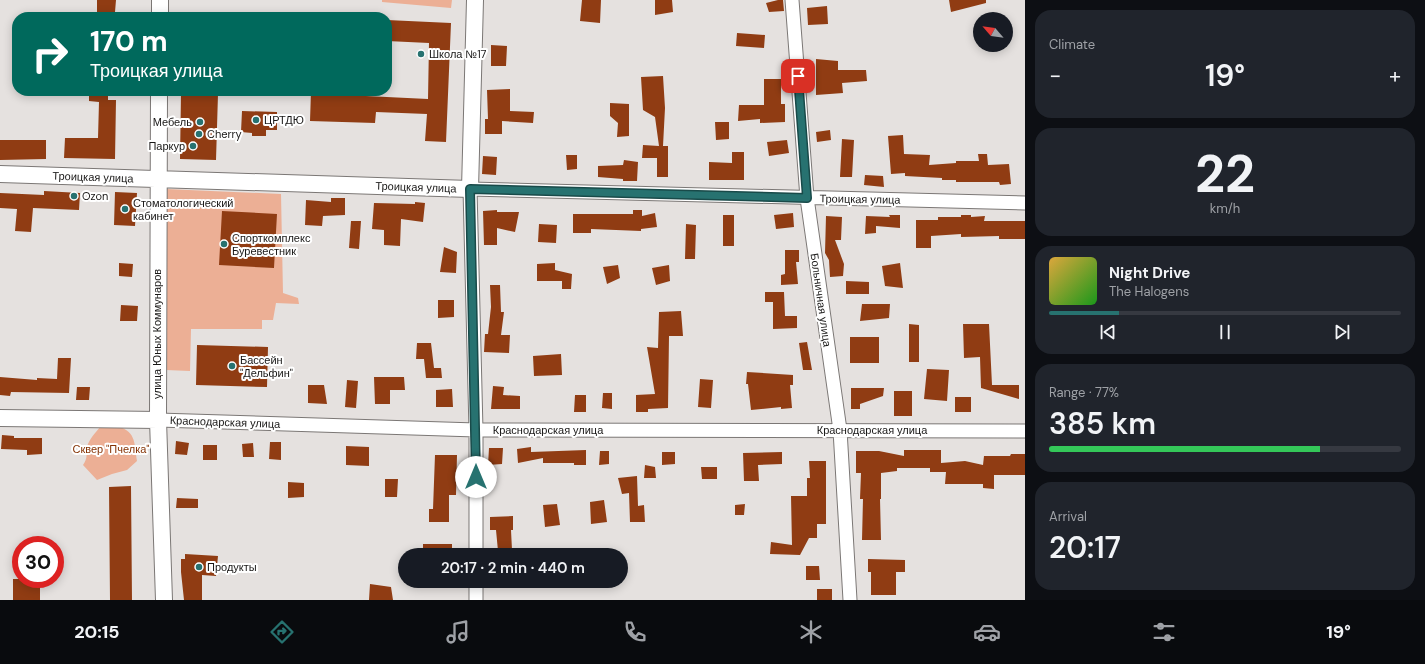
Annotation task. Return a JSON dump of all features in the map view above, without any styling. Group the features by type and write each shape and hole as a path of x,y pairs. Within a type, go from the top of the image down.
{"street":[{"path":"160,0 160,12"},
{"path":"475,0 470,189 476,430 476,548"},
{"name":"Больничная улица","path":"792,0 807,198 840,430 850,600"},
{"name":"улица Юных Коммунаров","path":"159,96 158,420 164,600"},
{"name":"Троицкая улица","path":"0,174 470,189 1025,203"},
{"name":"Краснодарская улица","path":"0,418 158,420 476,430 1025,431"},
{"path":"476,588 476,600"}],"green space":[{"path":"382,0 452,0 451,8 382,2"},
{"name":"Cпорткомплекс Буревестник","path":"166,189 281,194 283,293 298,298 299,304 276,303 273,320 262,320 262,329 191,329 190,371 166,370"},
{"name":"Сквер \"Пчелка\"","path":"114,425 126,430 133,437 137,461 127,470 97,480 83,465 85,463 87,447 91,438 101,426"}],"building":[{"path":"97,0 116,0 115,12 97,12"},
{"path":"582,0 601,0 600,23 580,21"},
{"path":"655,0 672,0 673,12 655,15"},
{"path":"783,0 784,11 769,12 766,3"},
{"path":"949,0 986,0 986,3 951,12"},
{"path":"827,6 828,24 808,25 807,8"},
{"path":"392,20 451,23 446,142 425,141 427,114 376,112 375,123 310,121 311,96 366,96 428,99 429,43 392,41"},
{"path":"737,33 765,35 764,48 736,46"},
{"path":"491,45 507,46 506,66 491,66"},
{"path":"816,59 838,61 838,70 866,70 867,81 842,83 843,93 816,95"},
{"path":"663,76 665,108 663,146 668,146 668,177 657,177 657,158 642,158 643,145 659,146 655,117 643,110 641,77"},
{"path":"764,79 781,79 781,104 785,104 785,122 760,123 760,119 738,121 739,105 764,105"},
{"path":"510,89 510,111 534,112 533,123 502,121 502,134 485,134 485,119 488,119 487,90"},
{"path":"89,96 108,96 108,100 116,100 115,159 64,158 65,138 98,138 99,102 89,101"},
{"path":"181,96 218,96 216,160 180,159"},
{"path":"610,103 629,104 629,136 617,137 618,123 610,116"},
{"path":"242,111 277,112 277,130 266,130 266,136 252,136 252,133 241,132"},
{"path":"715,122 729,122 729,139 716,140"},
{"path":"830,130 831,140 817,142 816,132"},
{"path":"903,135 904,154 930,155 929,165 956,163 956,161 979,161 978,154 987,154 988,165 1009,164 1011,184 1000,185 999,182 956,182 956,180 942,180 942,178 905,176 905,173 891,174 888,136"},
{"path":"842,139 854,140 852,177 840,177"},
{"path":"0,140 46,140 46,159 0,160"},
{"path":"787,140 789,153 769,156 767,142"},
{"path":"732,152 744,152 744,180 709,180 709,162 732,163"},
{"path":"566,155 577,155 577,169 567,170"},
{"path":"483,156 497,157 496,175 482,174"},
{"path":"624,160 638,162 637,181 623,181 623,179 598,177 598,166 623,165"},
{"path":"865,175 883,176 884,187 864,185"},
{"path":"44,191 80,193 79,210 33,208 31,232 15,231 17,209 0,208 0,193 44,195"},
{"name":"Стоматологический кабинет","path":"115,192 137,193 135,226 114,225"},
{"path":"331,198 345,198 345,215 323,216 322,226 305,225 306,200 331,202"},
{"path":"415,202 425,203 423,222 401,219 400,246 384,245 384,230 372,229 374,203 415,204"},
{"path":"497,210 497,212 519,212 515,232 497,228 497,245 484,245 483,211"},
{"path":"633,210 642,210 642,216 655,213 657,227 641,229 641,231 591,229 591,233 573,233 573,214 633,214"},
{"path":"222,211 277,214 274,268 219,265"},
{"path":"793,213 794,227 776,229 774,215"},
{"path":"723,215 734,215 734,246 723,246"},
{"path":"889,215 900,215 900,228 876,226 876,233 865,234 866,216 890,217"},
{"path":"961,215 971,215 971,217 985,216 984,221 1025,221 1025,239 999,239 999,236 961,237 961,234 931,236 931,248 916,248 916,220 938,220 938,217 961,217"},
{"path":"826,216 842,217 841,240 835,240 844,264 843,276 830,277 829,260 825,253"},
{"path":"351,221 361,221 359,249 349,248"},
{"path":"539,224 557,225 556,243 538,242"},
{"path":"686,224 696,225 695,259 685,259"},
{"path":"444,247 457,252 456,273 440,272"},
{"path":"785,250 799,250 799,262 796,262 798,284 781,285 781,275 785,274"},
{"path":"119,263 133,264 132,277 119,276"},
{"path":"555,263 555,270 572,274 571,289 562,289 562,281 537,281 537,264"},
{"path":"900,263 903,288 885,286 882,266"},
{"path":"618,265 620,278 607,284 603,267"},
{"path":"669,265 670,281 656,285 652,268"},
{"path":"846,281 869,282 869,294 846,294"},
{"path":"490,285 500,285 501,312 504,312 501,335 510,335 509,353 484,352 485,334 488,334 491,307"},
{"path":"765,292 784,292 785,316 797,316 797,328 773,329 773,302 765,302"},
{"path":"438,300 454,300 454,317 438,318"},
{"path":"862,304 890,304 889,318 860,321"},
{"path":"121,305 138,306 137,321 120,321"},
{"path":"681,311 683,336 669,336 668,408 648,409 648,412 636,412 636,395 655,394 647,347 658,348 659,312"},
{"path":"909,324 919,325 919,362 909,362"},
{"path":"963,324 989,324 992,385 1019,385 1019,399 981,388 980,357 964,358"},
{"path":"850,337 879,337 879,363 850,363"},
{"path":"807,342 812,370 803,370 799,343"},
{"path":"417,343 431,343 434,368 441,368 442,378 426,378 424,359 416,359"},
{"name":"Бассейн \"Дельфин\"","path":"197,345 268,347 267,387 196,385"},
{"path":"561,354 562,375 534,376 533,356"},
{"path":"58,358 71,358 69,393 11,392 10,396 0,395 0,377 37,380 37,378 57,379"},
{"path":"927,369 949,370 947,401 924,399"},
{"path":"747,372 793,375 793,385 790,385 792,408 781,409 781,407 751,410 748,384 746,384"},
{"path":"374,377 404,377 405,390 390,390 390,404 375,404"},
{"path":"700,379 713,380 711,408 698,407"},
{"path":"347,380 358,381 356,408 345,407"},
{"path":"308,385 324,385 327,404 308,403"},
{"path":"493,386 504,387 503,395 520,396 520,409 491,409"},
{"path":"77,387 90,387 89,400 76,400"},
{"path":"851,388 884,388 883,396 860,404 860,409 851,409"},
{"path":"452,389 453,407 436,407 436,390"},
{"path":"894,391 912,391 912,416 894,416"},
{"path":"603,393 612,393 612,409 602,408"},
{"path":"575,395 586,395 586,412 574,412"},
{"path":"955,397 971,397 971,412 955,412"},
{"path":"2,435 14,436 14,438 42,438 42,454 27,455 27,450 1,449"},
{"path":"176,441 189,443 187,455 175,454"},
{"path":"270,442 281,442 281,460 269,459"},
{"path":"253,443 254,457 243,457 242,444"},
{"path":"203,445 217,445 217,460 203,460"},
{"path":"346,446 369,447 369,466 346,465"},
{"path":"531,447 531,452 586,450 586,465 574,465 574,463 543,463 543,458 518,463 517,449"},
{"path":"489,448 503,448 502,464 488,465"},
{"path":"904,450 941,450 941,463 965,461 983,465 984,456 1010,456 1011,454 1025,454 1025,475 994,475 994,489 983,488 983,484 945,484 946,472 930,472 930,468 897,468 897,471 881,473 881,540 862,540 863,499 860,499 861,473 856,473 856,451 879,451 904,456"},
{"path":"600,451 609,451 609,464 599,465"},
{"path":"662,452 675,452 675,464 662,465"},
{"path":"782,452 782,464 758,465 759,481 744,481 743,453"},
{"path":"435,455 457,455 456,495 449,495 449,522 429,522 429,509 433,509"},
{"path":"809,461 826,461 826,524 817,524 817,538 809,538 800,555 770,554 771,542 792,545 791,496 807,496 807,478 810,478"},
{"path":"645,465 655,467 656,478 644,478"},
{"path":"701,467 717,467 717,479 702,479"},
{"path":"637,476 638,506 644,505 645,522 630,522 629,493 622,494 618,478"},
{"path":"385,479 398,479 397,497 385,497"},
{"path":"288,482 304,483 304,497 288,498"},
{"path":"131,486 132,600 110,600 109,487"},
{"path":"177,498 198,499 198,508 176,508"},
{"path":"604,500 607,522 591,524 590,502"},
{"path":"557,504 560,525 545,527 543,505"},
{"path":"745,504 744,515 735,515 735,505"},
{"path":"513,516 513,530 511,530 512,548 498,548 496,530 490,530 490,517"},
{"path":"423,544 452,544 452,548 423,548"},
{"path":"185,554 218,556 216,576 202,575 202,600 184,600 181,559 185,559"},
{"path":"868,559 905,560 905,572 896,572 896,595 871,595 871,572 868,572"},
{"path":"806,566 819,566 820,580 806,580"},
{"path":"370,584 391,587 393,600 369,600"},
{"path":"13,588 40,588 40,600 13,600"},
{"path":"817,589 832,589 832,600 817,600"}],"place":[{"name":"Школа №17","path":"421,54"},
{"name":"ЦРТДЮ","path":"256,120"},
{"name":"Мебель","path":"200,122"},
{"name":"Cherry","path":"199,134"},
{"name":"Паркур","path":"193,146"},
{"name":"Ozon","path":"74,196"},
{"name":"Стоматологический кабинет","path":"125,209"},
{"name":"Cпорткомплекс Буревестник","path":"224,244"},
{"name":"Бассейн \"Дельфин\"","path":"232,366"},
{"name":"Продукты","path":"199,567"}],"route":[{"path":"476,477 470,189 807,198 798,76"}]}
